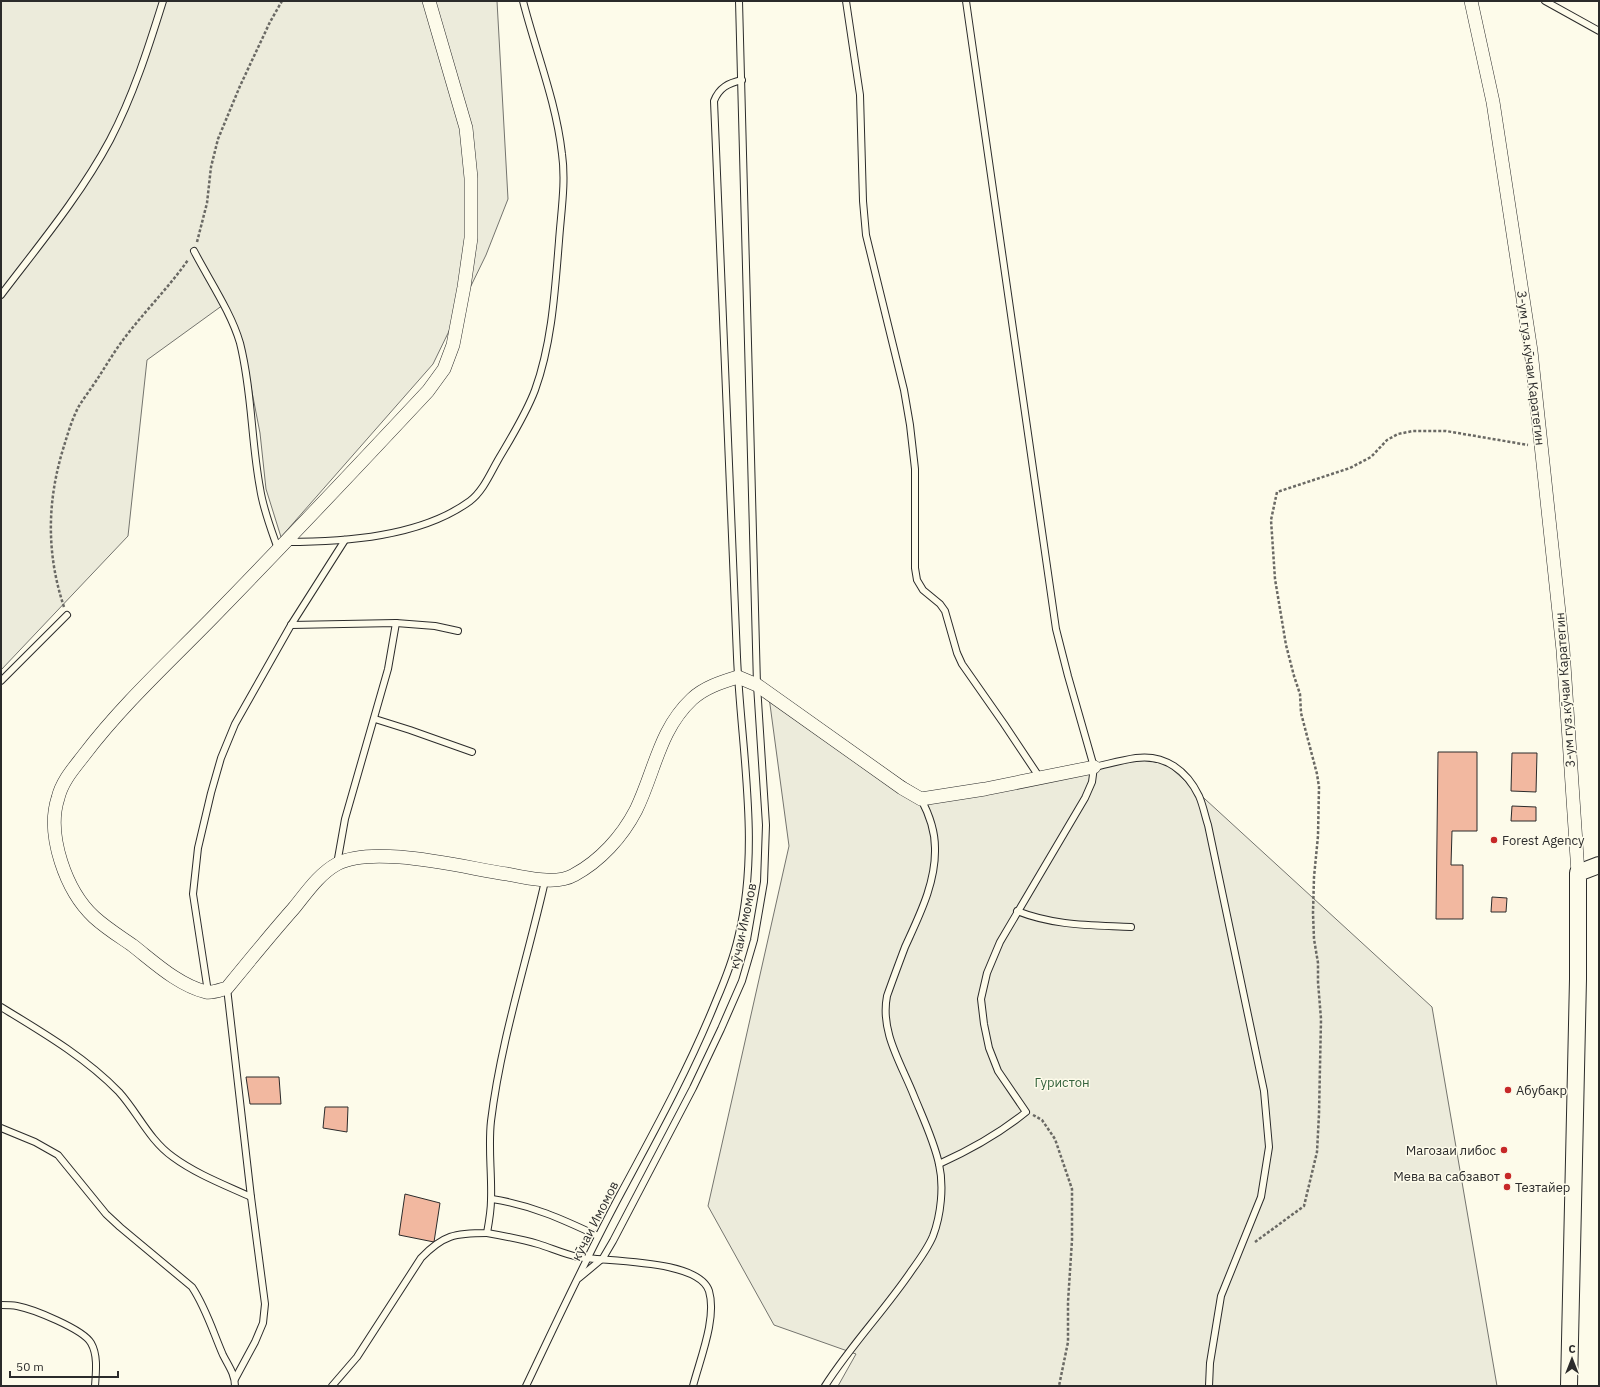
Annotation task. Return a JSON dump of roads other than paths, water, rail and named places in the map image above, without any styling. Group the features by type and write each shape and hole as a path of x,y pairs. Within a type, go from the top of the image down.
{"street":[{"path":"429,1 466,128 471,178 471,238 464,287 453,345 444,369 428,391 282,547 102,730 67,776 58,798 54,823 57,849 68,878 80,900 94,917 186,984 208,992 227,988 318,879 337,864 357,857 383,856 428,860 545,881 572,876 594,862 614,844 636,810 665,735 678,714 693,698 714,685 738,676 757,685 902,788 921,799 985,789 1094,767"},
{"name":"3-ум гуз.кӯчаи Каратегин","path":"1471,1 1493,102 1531,351 1563,650 1578,873 1578,987 1569,1386"},
{"path":"1578,873 1599,865"}],"lane":[{"path":"1,295 73,198 109,140 130,99 143,66 163,1"},
{"path":"194,251 226,309 239,341 249,388 253,437 260,488 266,515 282,547 388,534 424,523 458,509 472,500 483,486 504,450 534,390 544,356 556,269 562,199 563,157 548,86 523,1"},
{"name":"кӯчаи Имомов","path":"578,1279 603,1258 708,1057 742,981 754,940 762,901 766,862 766,824 757,685 740,1"},
{"path":"846,1 860,95 863,201 866,235 904,390 910,425 915,469 914,545 917,580 923,590 940,604 945,611 957,653 962,664 1040,778"},
{"path":"939,1164 962,1154 1026,1112 998,1071 989,1048 984,1024 982,999 987,973 1000,942 1017,911 1085,798 1092,782 1094,767 1056,629 966,1"},
{"path":"1545,1 1599,31"},
{"name":"кӯчаи Имомов","path":"578,1279 598,1236 680,1082 716,1003 739,937 746,901 749,863 745,764 738,676 714,101 726,85 742,80"},
{"path":"208,992 193,894 198,848 221,758 235,724 291,625 345,540"},
{"path":"1,681 67,615"},
{"path":"291,625 396,623 435,626 458,631"},
{"path":"337,864 345,819 375,719 388,669 396,623"},
{"path":"375,719 472,752"},
{"path":"1094,767 1137,758 1156,757 1176,766 1189,779 1199,797 1208,826 1264,1092 1269,1147 1260,1197 1240,1252 1221,1296 1210,1363 1209,1386"},
{"path":"825,1386 896,1294 927,1249 933,1236 940,1203 941,1180 939,1164 922,1116 890,1040 885,1020 887,996 923,905 932,874 935,849 934,835 927,812 921,799"},
{"path":"487,1233 492,1199 490,1133 499,1068 545,881"},
{"path":"1017,911 1036,919 1058,923 1131,927"},
{"path":"227,988 265,1304 263,1323 255,1342 235,1379"},
{"path":"1,1007 66,1048 104,1078 120,1093 152,1136 164,1150 173,1157 251,1197"},
{"path":"1,1128 35,1142 58,1155 106,1214 192,1288 199,1298 223,1355 235,1379 236,1386"},
{"path":"492,1199 521,1205 555,1216 598,1236"},
{"path":"332,1386 357,1357 421,1258 433,1245 450,1236 466,1233 487,1233 524,1240 587,1258 603,1258 650,1264 692,1274 703,1281 709,1290 710,1315 706,1340 693,1386"},
{"path":"526,1386 578,1279"},
{"path":"1,1305 16,1306 34,1310 82,1333 91,1343 96,1356 95,1386"}],"place":[{"name":"Forest Agency","path":"1494,840"},
{"name":"Абубакр","path":"1508,1090"},
{"name":"Магозаи либос","path":"1504,1150"},
{"name":"Мева ва сабзавот","path":"1508,1176"},
{"name":"Тезтайер","path":"1507,1187"}],"park label":[{"name":"Гуристон","path":"1062,1082"}]}
